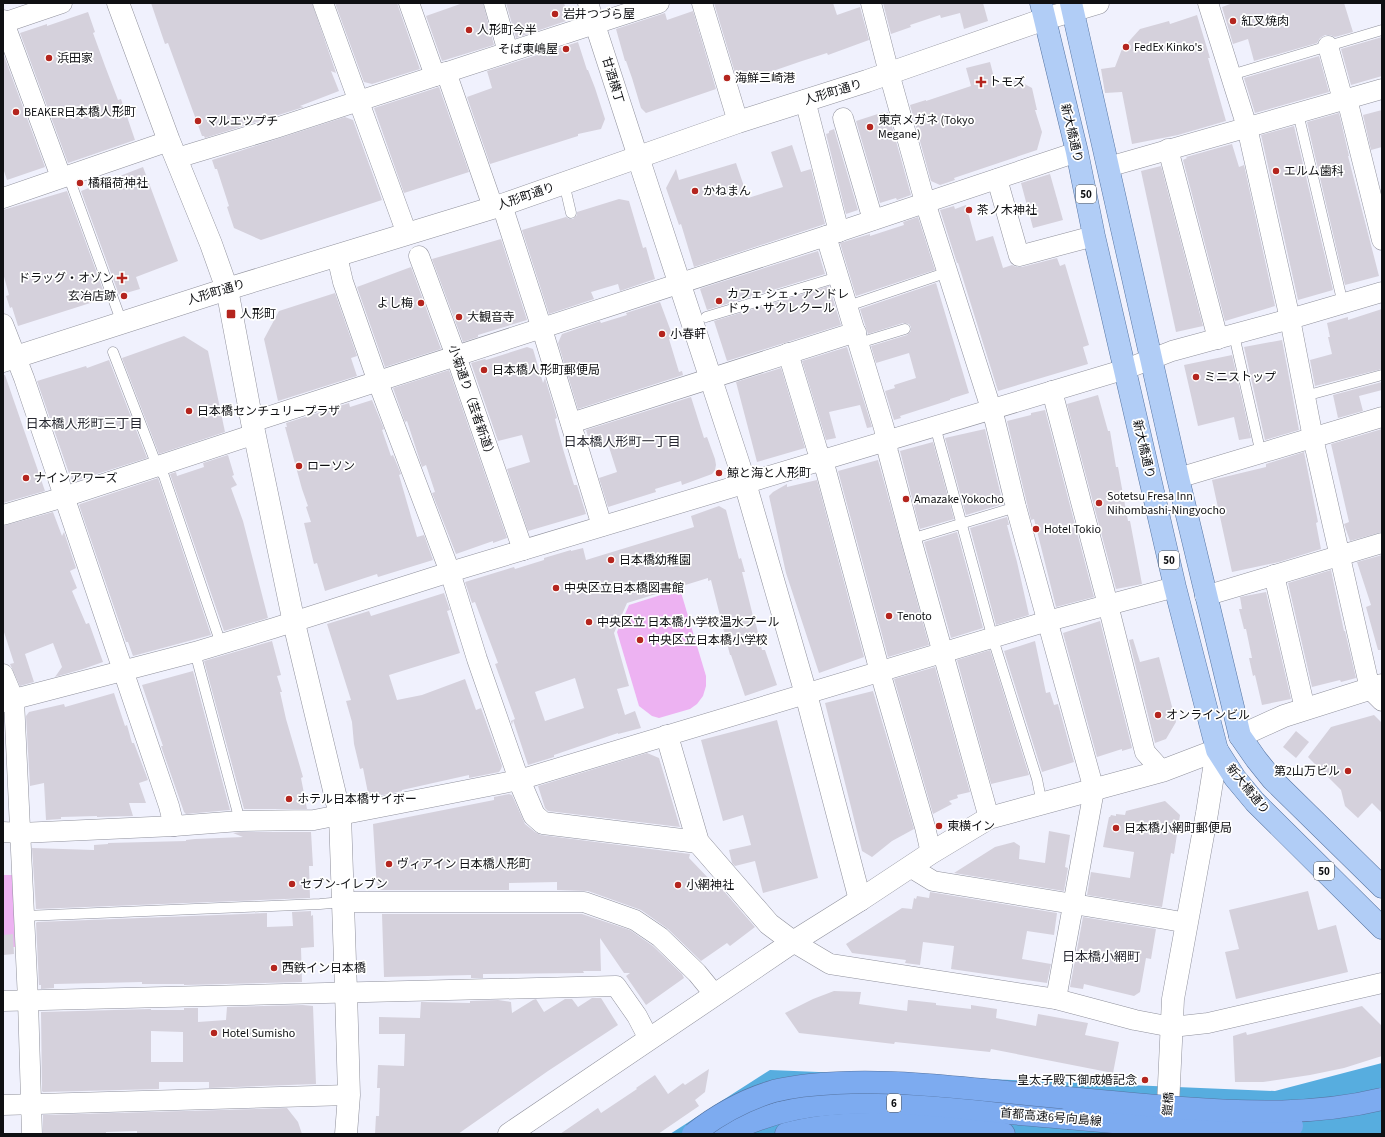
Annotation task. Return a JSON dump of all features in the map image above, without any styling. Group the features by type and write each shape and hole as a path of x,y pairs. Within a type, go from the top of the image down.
{"highway":[{"path":"693,1134 726,1110 774,1091 816,1085 864,1082 924,1084 1128,1104 1228,1111 1300,1111 1336,1108 1382,1099"},
{"name":"首都高速6号向島線","path":"724,1134 755,1121 795,1109 868,1102 1136,1124 1223,1128 1301,1125 1338,1121 1382,1112"},
{"name":"首都高速6号向島線","path":"786,1134 817,1127 866,1124 1004,1134"}],"main road":[{"name":"新大橋通り","path":"1072,7 1205,596 1240,736 1272,779 1382,887"},
{"name":"新大橋通り","path":"1043,11 1175,587 1217,750 1235,778 1255,802 1382,928"},
{"path":"1217,750 1240,736"}],"street":[{"path":"62,3 3,22 65,176"},
{"path":"118,3 227,289 253,428 294,623 340,815 349,1095 346,1134"},
{"path":"323,3 407,234"},
{"path":"409,3 497,206 542,329 602,526"},
{"path":"494,3 508,52"},
{"name":"甘酒横丁","path":"588,3 638,157"},
{"path":"3,198 65,176 173,150 358,101 659,3"},
{"path":"702,3 738,122"},
{"path":"871,3 925,202 991,409 1016,507 1094,790 1056,999"},
{"name":"人形町通り","path":"9,359 227,289 497,206 738,122 867,82 1043,11 1098,3"},
{"path":"1208,3 1247,127 1290,319 1313,438 1340,556 1378,692 1305,709 1284,716 1240,736"},
{"path":"1328,46 1345,100 1382,240"},
{"path":"1108,167 1382,89"},
{"path":"805,100 833,234 838,277 884,428 886,441 912,539 989,818"},
{"path":"843,118 873,220"},
{"path":"1168,149 1226,337"},
{"path":"3,514 64,498 157,466 253,428 378,382 833,234 1076,152"},
{"path":"638,157 745,483 806,694 860,900"},
{"path":"997,179 1019,256 1094,236"},
{"path":"337,256 343,282 378,382 450,572 477,658 519,780 534,815 543,823 698,842"},
{"name":"小菊通り（芸者新道）","path":"419,256 456,356 524,550"},
{"path":"8,701 195,652 294,623 450,572 1126,369 1151,358 1382,292"},
{"path":"3,324 9,359 24,378 169,806 174,826"},
{"path":"571,423 788,353 857,337"},
{"path":"788,353 817,449 826,471 880,672 925,827 931,853"},
{"path":"1052,391 1145,752 1162,771"},
{"path":"1178,478 1382,418"},
{"path":"1205,596 1382,543"},
{"path":"1274,575 1305,709"},
{"path":"11,833 174,826 240,821 314,820 519,780 993,638 1175,587"},
{"path":"3,674 8,701 11,833 24,916 32,1134"},
{"path":"667,736 698,842 769,924 793,942 830,964 1056,999 1135,1020 1172,1026 1208,1023 1382,983"},
{"path":"509,1134 793,942 931,853 989,818 1162,771 1217,750"},
{"name":"鎧橋","path":"1166,1134 1173,999 1207,814 1217,750"},
{"path":"910,867 933,880 1187,923"},
{"path":"343,902 584,902 635,920 660,937 697,973 715,995"},
{"path":"3,1001 346,991 616,986 637,1016 649,1039"},
{"path":"3,1105 349,1095"}],"lane":[{"path":"1231,75 1382,30"},
{"path":"1298,113 1343,304"},
{"path":"65,176 122,322"},
{"path":"564,183 572,213"},
{"path":"848,306 948,272"},
{"path":"706,318 838,277"},
{"path":"857,337 905,329"},
{"path":"1226,337 1261,454"},
{"path":"113,352 157,466 164,476 221,644"},
{"path":"1305,396 1382,376"},
{"path":"936,426 993,638 1037,779 1042,804"},
{"path":"912,539 1016,507"},
{"path":"195,652 240,821"},
{"path":"24,916 343,902"}],"shaded area":[{"path":"680,589 706,676 706,686 703,696 697,704 690,709 659,718 652,716 639,706 617,632 629,605"},
{"path":"3,875 13,875 15,947 3,947"}],"water":[{"path":"1382,1063 1382,1134 670,1134 770,1070 1275,1091"}],"building":[{"path":"151,3 312,3 336,73 331,71 339,91 300,106 304,107 205,138 202,136 168,43 165,44"},
{"path":"335,3 397,3 420,69 372,84 364,82"},
{"path":"463,3 483,3 494,45 442,61 426,16"},
{"path":"506,3 564,3 569,20 516,38"},
{"path":"714,3 833,3 837,15 860,7 869,40 828,55 827,53 738,83"},
{"path":"883,3 983,3 988,21 964,29 960,13 941,18 940,15 910,25 911,27 891,34"},
{"path":"1233,3 1344,3 1353,32 1335,37 1325,35 1320,38 1317,43 1254,61 1248,39 1233,44 1222,7"},
{"path":"693,11 716,89 646,113 641,108 616,29 665,13 667,20"},
{"path":"88,12 95,32 93,33 105,66 118,100 121,99 135,140 68,163 20,33 47,24 47,26"},
{"path":"1197,15 1226,121 1178,135 1132,144 1122,92 1105,93 1101,69 1115,67 1122,49 1140,29 1169,21 1170,24"},
{"path":"1382,37 1382,76 1351,85 1341,49"},
{"path":"578,42 605,119 601,129 578,134 578,136 490,164 467,97 492,88 487,71"},
{"path":"3,53 45,167 7,180 3,168"},
{"path":"1319,56 1329,92 1255,113 1244,78"},
{"path":"990,62 996,85 1015,79 1032,88 1037,110 1035,110 1042,132 1037,150 954,178 955,180 940,185 931,181 910,105 971,86 966,68"},
{"path":"439,87 469,172 404,193 374,108"},
{"path":"1382,110 1382,147 1371,150 1363,115"},
{"path":"884,112 884,114 888,112 911,195 897,200 896,198 880,203 856,121"},
{"path":"1339,113 1348,156 1379,276 1345,285 1307,122"},
{"path":"345,117 353,120 382,200 261,240 234,228 227,207 229,206 217,169 215,169 212,160"},
{"path":"1294,126 1333,290 1298,300 1261,135"},
{"path":"834,129 858,210 846,214 826,134"},
{"path":"1232,144 1239,167 1244,165 1275,306 1225,321 1183,160 1187,158 1186,157"},
{"path":"792,145 801,172 811,169 825,224 694,267 681,224 679,225 666,188 676,169 679,180 736,163 748,198 783,187 771,152"},
{"path":"1161,166 1203,326 1176,332 1141,171"},
{"path":"143,167 178,261 136,277 140,289 119,295 81,191"},
{"path":"1050,174 1063,220 1033,228 1021,183"},
{"path":"67,191 106,298 18,326 12,307 10,308 6,296 9,295 3,273 3,210"},
{"path":"619,199 629,201 643,248 646,247 655,279 620,291 618,284 591,292 594,299 549,314 522,230 566,217 573,219 577,215 577,212"},
{"path":"966,205 976,241 993,236 1003,268 1012,265 1022,267 1057,258 1060,266 1065,264 1089,345 1083,347 1088,364 998,391 940,210 954,206 955,209"},
{"path":"918,217 935,270 856,296 840,243 870,234 870,236 904,225 903,222"},
{"path":"501,239 527,320 478,335 478,337 463,342 432,259"},
{"path":"818,251 825,274 707,310 700,289"},
{"path":"411,267 441,349 385,367 357,287"},
{"path":"936,283 969,393 900,416 901,418 894,420 885,391 895,388 894,385 916,378 909,353 876,363 871,346 907,335 911,331 911,327 909,324 903,323 868,334 860,309"},
{"path":"829,286 841,325 727,361 714,321"},
{"path":"335,293 357,356 351,358 357,376 278,401 264,339 279,311"},
{"path":"660,302 673,337 669,339 679,372 682,371 683,375 578,409 558,343 562,334 600,321 601,323 627,315 626,313"},
{"path":"1382,309 1382,369 1315,386 1310,360 1332,354 1328,337 1330,337 1327,323 1348,317 1348,320"},
{"path":"184,336 208,351 225,432 159,454 122,358"},
{"path":"1282,340 1299,430 1265,440 1244,347"},
{"path":"527,347 533,349 543,383 545,378 557,418 555,419 563,449 574,485 577,485 586,514 528,531 507,469 530,462 522,435 498,441 471,363 486,360"},
{"path":"847,347 872,427 867,428 860,405 829,412 836,438 826,440 802,361"},
{"path":"1232,355 1251,438 1239,440 1234,417 1198,426 1184,365"},
{"path":"109,360 147,458 75,481 71,479 37,381 86,366 87,368"},
{"path":"781,368 805,448 757,462 736,382"},
{"path":"449,370 507,538 493,543 493,541 456,554 432,493 435,492 426,465 422,467 407,421 405,422 393,388"},
{"path":"3,375 5,375 45,491 3,503"},
{"path":"1382,382 1382,390 1359,396 1363,411 1338,418 1333,395"},
{"path":"1098,395 1108,431 1110,431 1116,467 1118,467 1128,521 1130,521 1142,584 1116,589 1067,404"},
{"path":"691,397 704,438 707,437 715,459 715,470 712,474 682,485 681,481 655,489 656,492 608,507 599,478 617,472 608,444 592,449 586,430"},
{"path":"372,400 384,429 382,430 391,456 393,455 401,474 399,475 417,537 424,535 433,560 378,577 377,574 325,591 317,563 314,564 304,523 311,522 306,507 308,506 285,427 287,427 286,423 349,403 350,407"},
{"path":"1045,410 1094,597 1056,607 1034,519 1031,520 1007,421"},
{"path":"985,429 1003,504 966,515 945,438"},
{"path":"1382,429 1382,532 1350,541 1344,524 1349,522 1331,444"},
{"path":"933,442 954,519 920,529 900,451"},
{"path":"1304,452 1318,522 1316,523 1321,549 1279,562 1232,572 1212,480 1266,467 1266,464"},
{"path":"228,455 234,475 232,476 237,485 231,488 243,521 268,618 224,631 170,474 176,472 177,476 204,467 203,463"},
{"path":"878,460 929,645 888,657 838,471"},
{"path":"158,478 211,635 133,656 128,642 126,642 79,505"},
{"path":"817,480 864,657 819,673 786,573 769,496 787,484 787,487"},
{"path":"719,506 726,510 739,559 741,558 745,572 742,572 762,650 765,650 777,685 745,696 730,655 711,580 708,581 708,578 627,603 614,633 629,686 617,689 625,715 635,711 641,728 618,733 528,765 513,720 515,719 495,664 498,663 475,602 472,603 465,582 514,567 515,569 571,550 583,548 586,560 694,527 691,516","holes":["575,678 584,708 545,721 535,692"]},
{"path":"53,512 62,536 64,532 76,568 70,571 77,588 72,591 86,624 89,623 103,662 55,677 62,667 53,643 25,654 34,682 20,686 10,664 14,663 3,629 3,526"},
{"path":"1007,517 1009,525 1007,525 1029,615 996,625 970,528"},
{"path":"957,532 983,628 951,638 924,542"},
{"path":"1382,555 1382,650 1378,650 1366,607 1371,605 1357,562"},
{"path":"1331,570 1356,678 1341,682 1340,680 1312,687 1288,583"},
{"path":"1266,592 1291,699 1262,705 1255,675 1253,676 1249,658 1252,658 1246,629 1244,629 1239,609 1242,609 1240,597"},
{"path":"444,593 450,610 447,611 460,653 389,675 397,700 422,695 465,679 476,710 481,708 502,766 501,769 499,772 469,778 469,775 369,798 363,768 360,769 354,744 352,722 346,701 351,700 327,624 369,611 371,616"},
{"path":"1100,621 1132,748 1122,751 1122,749 1097,757 1063,633"},
{"path":"1133,639 1140,662 1159,657 1176,722 1166,739 1155,743 1129,640"},
{"path":"272,641 281,675 277,676 282,692 280,692 286,719 303,777 301,778 307,809 244,809 204,661"},
{"path":"1035,641 1046,693 1050,692 1054,705 1058,704 1074,762 1042,772 1004,651"},
{"path":"990,650 1029,775 991,784 957,660"},
{"path":"935,667 970,792 957,795 958,798 949,801 952,804 933,814 894,679"},
{"path":"193,671 230,810 186,814 184,812 142,685"},
{"path":"873,691 914,829 892,841 872,857 862,851 825,703"},
{"path":"114,693 125,726 127,725 132,743 134,743 148,780 139,783 146,803 129,803 133,816 61,817 61,819 46,820 44,783 30,786 26,716 29,712 64,704 65,707"},
{"name":"第2山万ビル","path":"1374,715 1382,723 1382,813 1372,803 1358,818 1345,806 1341,790 1308,757 1331,727"},
{"path":"777,720 818,878 763,893 755,861 735,866 732,863 729,850 751,845 743,815 723,821 701,740"},
{"path":"1296,731 1309,742 1296,758 1283,747"},
{"path":"647,753 659,758 680,827 548,811 545,808 538,786"},
{"path":"509,794 512,795 525,824 541,835 690,854 689,858 714,884 716,882 755,927 730,946 727,943 701,961 668,929 641,910 588,891 557,890 557,882 509,883 509,890 377,890 373,824 494,800 494,797"},
{"path":"1165,801 1180,815 1174,854 1171,853 1162,907 1087,895 1091,872 1130,878 1134,852 1103,847 1109,817 1111,815 1116,816 1116,814 1125,815 1126,811"},
{"path":"1049,831 1070,835 1065,867 1068,868 1064,891 954,873 995,847 1014,842 1020,846 1019,859 1045,863"},
{"path":"241,832 311,832 313,866 309,866 310,898 36,909 32,848 94,850 94,845 108,843 186,841 195,839 243,837 233,833"},
{"path":"1308,891 1318,930 1336,925 1348,972 1236,999 1225,952 1239,949 1229,910"},
{"path":"930,892 1057,913 1054,935 1027,931 1022,959 1051,964 1047,983 951,969 954,946 923,942 920,965 905,963 906,960 852,953 846,944 902,908 912,909 914,898 916,899 917,896 929,898"},
{"path":"311,911 311,916 313,915 314,947 301,948 302,982 184,985 142,984 142,982 54,984 54,988 41,989 41,985 39,985 37,922 267,913 267,927 293,926 292,912"},
{"path":"382,914 582,914 630,930 653,946 682,974 684,978 646,1005 626,976 630,973 624,973 600,938 601,971 583,971 584,973 483,974 483,978 471,978 471,975 384,977"},
{"path":"1083,917 1156,929 1151,959 1146,958 1140,992 1134,996 1084,984 1083,989 1070,987"},
{"path":"13,934 14,954 3,955 3,935"},
{"path":"834,991 861,992 859,1004 907,1011 908,1000 971,1009 971,1005 997,1009 996,1018 1036,1026 1038,1014 1088,1023 1085,1035 1119,1042 1113,1073 991,1049 990,1052 895,1042 894,1044 799,1033 785,1013 813,999"},
{"path":"592,998 601,998 618,1025 548,1071 458,1134 375,1134 376,1116 379,1116 380,1088 377,1088 378,1065 404,1066 405,1034 379,1034 379,1017 420,1018 421,1002 470,1003 470,1001 498,1000 511,1002 512,1013 536,999 544,1012 565,999 572,999 578,1007"},
{"path":"313,1006 316,1084 209,1088 209,1082 159,1082 159,1089 42,1091 41,1012 151,1009 184,1010 184,1008 198,1008 198,1022 226,1020 227,1007","holes":["151,1031 183,1032 183,1062 151,1062"]},
{"path":"1362,1006 1382,1026 1382,1056 1344,1068 1310,1075 1263,1082 1235,1082 1233,1036 1246,1032 1247,1035"},
{"path":"709,1069 705,1092 695,1100 699,1106 658,1134 560,1134 598,1108 601,1113 655,1075 668,1094 683,1083 685,1085"},
{"path":"287,1108 298,1122 302,1134 137,1134 137,1131 106,1132 106,1134 43,1134 43,1115"}],"place":[{"name":"岩井つづら屋","path":"555,14"},
{"name":"紅叉焼肉","path":"1233,21"},
{"name":"人形町今半","path":"469,30"},
{"name":"FedEx Kinko's","path":"1126,47"},
{"name":"そば東嶋屋","path":"566,49"},
{"name":"浜田家","path":"49,58"},
{"name":"海鮮三崎港","path":"727,78"},
{"name":"トモズ","path":"981,82"},
{"name":"BEAKER日本橋人形町","path":"16,112"},
{"name":"マルエツプチ","path":"198,121"},
{"name":"東京メガネ (Tokyo Megane)","path":"870,127"},
{"name":"エルム歯科","path":"1276,171"},
{"name":"橘稲荷神社","path":"80,183"},
{"name":"かねまん","path":"695,191"},
{"name":"茶ノ木神社","path":"969,210"},
{"name":"ドラッグ・オゾン","path":"122,278"},
{"name":"玄冶店跡","path":"124,296"},
{"name":"カフェ シェ・アンドレ ドゥ・サクレクール","path":"719,301"},
{"name":"よし梅","path":"421,303"},
{"name":"人形町","path":"231,314"},
{"name":"大観音寺","path":"459,317"},
{"name":"小春軒","path":"662,334"},
{"name":"日本橋人形町郵便局","path":"484,370"},
{"name":"ミニストップ","path":"1196,377"},
{"name":"日本橋センチュリープラザ","path":"189,411"},
{"name":"ローソン","path":"299,466"},
{"name":"鯨と海と人形町","path":"719,473"},
{"name":"ナインアワーズ","path":"26,478"},
{"name":"Amazake Yokocho","path":"906,499"},
{"name":"Sotetsu Fresa Inn Nihombashi-Ningyocho","path":"1099,503"},
{"name":"Hotel Tokio","path":"1036,529"},
{"name":"日本橋幼稚園","path":"611,560"},
{"name":"中央区立日本橋図書館","path":"556,588"},
{"name":"Tenoto","path":"889,616"},
{"name":"中央区立 日本橋小学校温水プール","path":"589,622"},
{"name":"中央区立日本橋小学校","path":"640,640"},
{"name":"オンラインビル","path":"1158,715"},
{"name":"第2山万ビル","path":"1348,771"},
{"name":"ホテル日本橋サイボー","path":"289,799"},
{"name":"東横イン","path":"939,826"},
{"name":"日本橋小網町郵便局","path":"1116,828"},
{"name":"ヴィアイン 日本橋人形町","path":"389,864"},
{"name":"セブン-イレブン","path":"292,884"},
{"name":"小網神社","path":"678,885"},
{"name":"西鉄イン日本橋","path":"274,968"},
{"name":"Hotel Sumisho","path":"214,1033"},
{"name":"皇太子殿下御成婚記念","path":"1145,1080"}],"district":[{"name":"日本橋人形町三丁目","path":"84,423"},
{"name":"日本橋人形町一丁目","path":"622,441"},
{"name":"日本橋小網町","path":"1101,956"}]}
